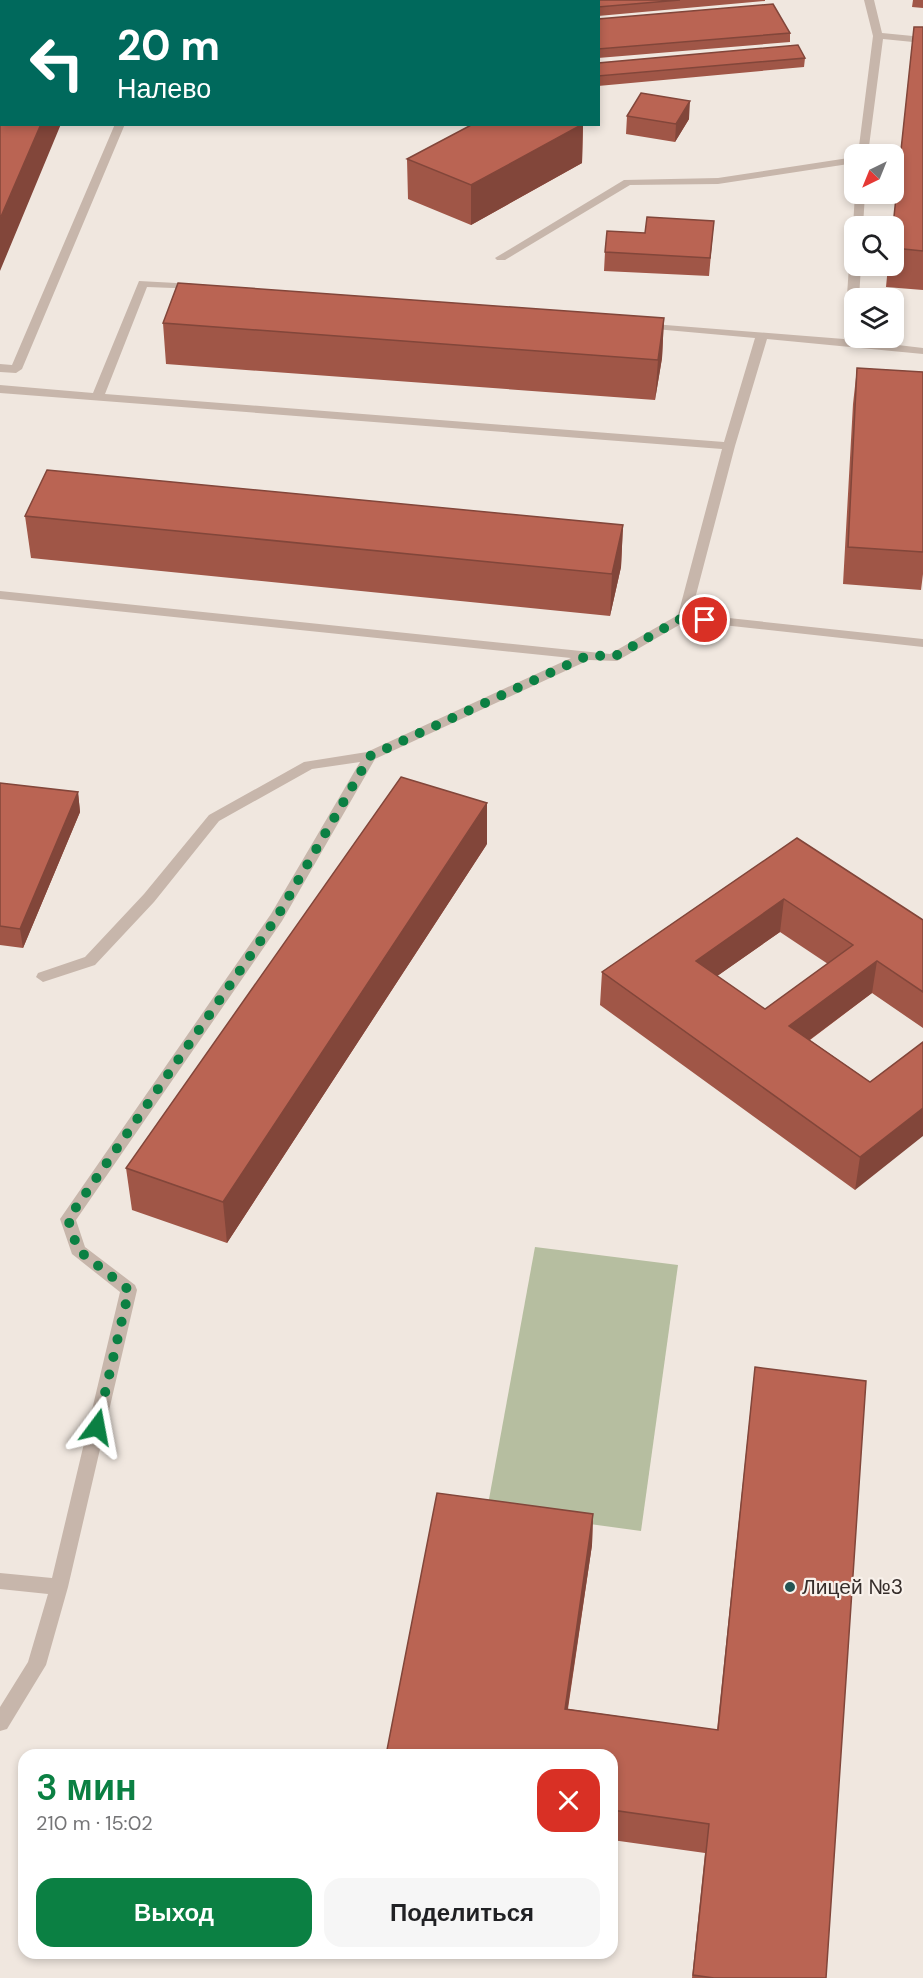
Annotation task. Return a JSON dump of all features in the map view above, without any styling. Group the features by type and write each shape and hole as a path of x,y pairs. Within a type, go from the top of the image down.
{"lane":[{"path":"864,144 878,36 869,0"},
{"path":"878,36 923,40"},
{"path":"0,369 16,369 119,126"},
{"path":"501,258 628,182 718,181 844,162"},
{"path":"98,396 143,283 202,288"},
{"path":"631,324 844,343"},
{"path":"684,617 729,446 762,335"},
{"path":"892,348 923,351"},
{"path":"0,389 729,446"},
{"path":"0,595 591,654 612,658 684,617 923,643"},
{"path":"43,977 90,961 148,898 214,818 309,765 370,756 591,654"},
{"path":"0,1723 38,1665 59,1587 129,1290 78,1250 68,1219 277,917 370,756"},
{"path":"0,1581 59,1587"}],"green space":[{"path":"535,1247 678,1265 641,1531 487,1510"}],"building":[{"path":"600,0 680,0 600,7"},
{"path":"773,4 790,33 600,49 600,19"},
{"path":"914,27 923,27 923,251 904,249 904,216 894,216 895,204 904,204 904,144 902,144"},
{"path":"798,45 805,58 600,76 600,63"},
{"path":"641,93 690,101 676,124 627,116"},
{"path":"0,126 40,126 0,219"},
{"path":"469,126 579,126 471,185 407,159"},
{"path":"647,217 714,221 710,258 605,252 607,231 645,233"},
{"path":"178,283 664,318 658,360 163,323"},
{"path":"857,368 923,372 923,552 848,547"},
{"path":"47,470 623,525 612,574 25,516"},
{"path":"401,777 487,803 223,1202 126,1168"},
{"path":"0,783 78,792 20,929 0,926"},
{"path":"797,838 923,920 923,992 877,961 789,1026 870,1082 923,1042 923,1108 860,1157 602,972","holes":["784,899 853,945 765,1009 696,961"]},
{"path":"755,1367 866,1381 826,1978 714,1978 693,1975 709,1824 618,1811 618,1749 387,1749 437,1493 593,1514 565,1709 718,1730"}],"place":[{"name":"Лицей №3","path":"790,1587"}],"route":[{"path":"97,1427 129,1290 78,1250 68,1219 277,917 370,756 591,654 612,658 684,617 705,620"}]}
